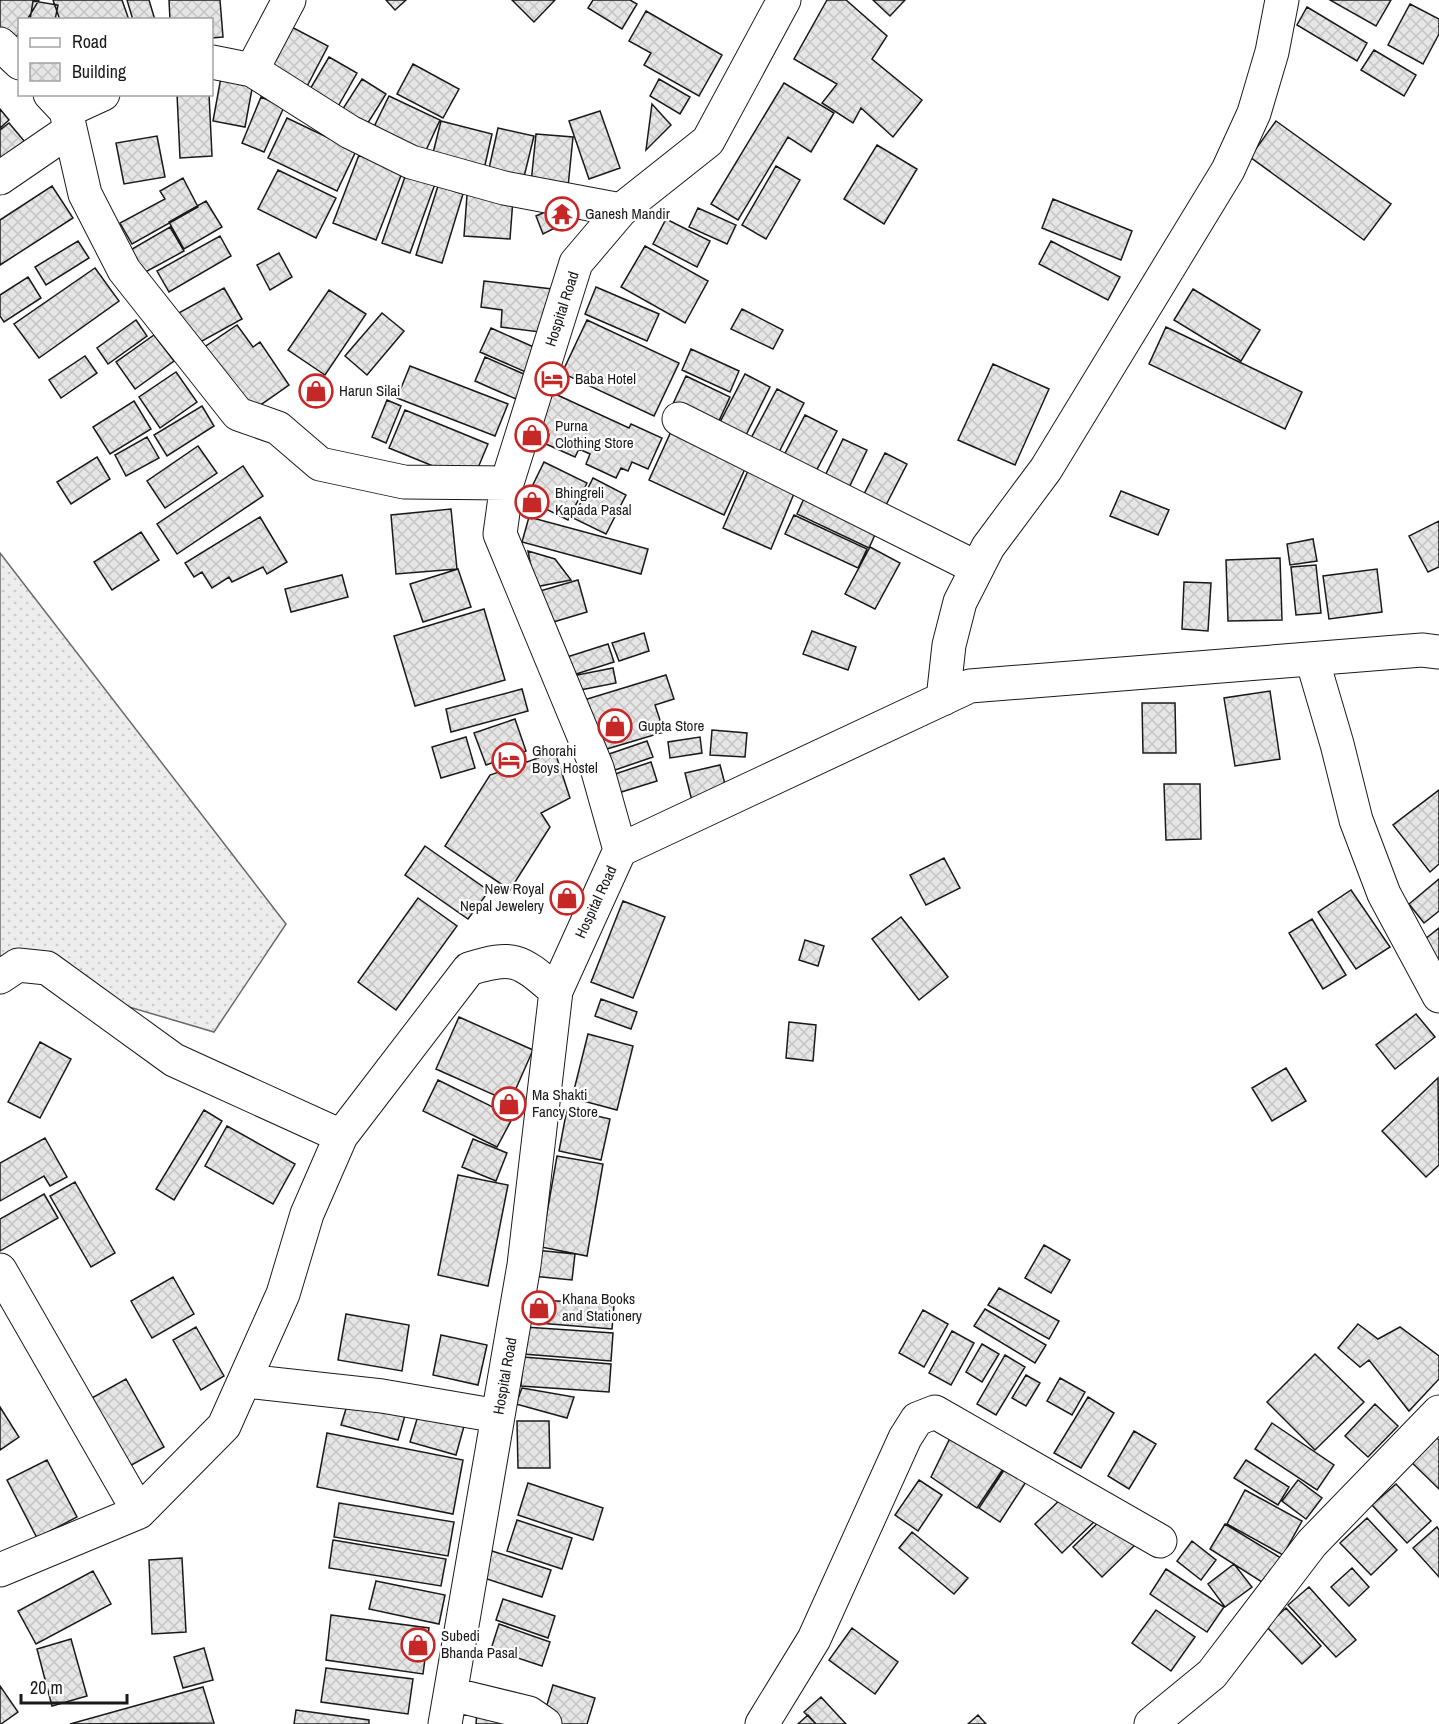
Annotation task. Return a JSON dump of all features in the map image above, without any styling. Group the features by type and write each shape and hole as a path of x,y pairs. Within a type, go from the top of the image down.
{"street":[{"path":"252,70 289,0"},
{"name":"Hospital Road","path":"448,1709 524,1265 556,991 620,850 597,768 500,534 507,483 576,263 621,210 708,141 784,0"},
{"path":"956,692 949,645 957,613 982,557 1021,506 1228,170 1254,113 1272,52 1282,0"},
{"path":"0,44 18,61"},
{"path":"213,62 252,70 350,132 411,162 504,189 621,210"},
{"path":"0,178 62,112 98,96"},
{"path":"62,112 85,194 124,270 238,414 278,428 320,464 404,482 507,483"},
{"path":"680,419 982,557"},
{"path":"620,850 956,692 1312,659 1422,651 1439,652"},
{"path":"1312,659 1356,820 1384,894 1439,996"},
{"path":"0,1570 139,1512 224,1426 283,1294 307,1214 341,1136 469,969 498,960 527,966 556,991"},
{"path":"0,977 18,965 47,968 174,1060 341,1136"},
{"path":"0,1270 139,1512"},
{"path":"246,1381 382,1396 498,1416"},
{"path":"762,1724 814,1640 905,1438 918,1419 935,1412 1160,1541"},
{"path":"1151,1724 1212,1674 1312,1543 1439,1412"},
{"path":"448,1709 529,1713 544,1724"}],"shaded area":[{"path":"0,553 286,924 214,1032 0,969"}],"building":[{"path":"0,0 39,0 28,18 18,18 18,34 15,39 0,30"},
{"path":"53,0 122,0 128,18 59,18"},
{"path":"127,0 149,0 154,18 132,18"},
{"path":"169,0 220,0 223,37 213,38 213,18 170,18"},
{"path":"386,0 406,0 395,10"},
{"path":"512,0 555,0 534,22"},
{"path":"593,0 630,0 637,4 622,29 588,8"},
{"path":"827,0 846,0 887,36 872,59 922,100 893,137 861,108 853,123 822,103 837,84 794,59"},
{"path":"873,0 905,0 890,16"},
{"path":"1330,0 1391,0 1376,26"},
{"path":"33,1 58,5 55,18 30,18"},
{"path":"1410,4 1439,19 1439,34 1423,64 1388,45"},
{"path":"1307,7 1367,43 1357,61 1297,25"},
{"path":"646,11 722,55 699,96 644,65 651,53 629,41"},
{"path":"284,23 328,46 303,94 260,71"},
{"path":"1374,50 1416,75 1404,96 1361,70"},
{"path":"329,57 357,73 332,117 303,101"},
{"path":"413,64 459,89 443,118 397,94"},
{"path":"222,72 254,78 245,127 213,121"},
{"path":"362,79 386,94 361,134 337,118"},
{"path":"659,79 690,97 680,114 650,96"},
{"path":"784,83 834,113 811,152 788,137 738,220 711,204"},
{"path":"177,96 209,96 212,156 180,158"},
{"path":"389,96 440,120 422,159 370,135"},
{"path":"261,97 284,107 264,152 242,143"},
{"path":"652,104 671,125 646,150"},
{"path":"0,109 9,120 0,128"},
{"path":"600,111 620,168 589,179 569,121"},
{"path":"287,118 356,151 337,191 268,158"},
{"path":"441,121 492,134 483,174 431,161"},
{"path":"1276,121 1391,204 1364,240 1250,157"},
{"path":"9,123 30,148 0,173 0,130"},
{"path":"498,128 534,136 523,181 488,173"},
{"path":"536,134 573,137 568,187 531,183"},
{"path":"157,136 165,177 124,184 116,143"},
{"path":"877,145 917,169 884,224 844,199"},
{"path":"359,155 402,173 376,240 333,223"},
{"path":"776,166 800,180 766,239 742,225"},
{"path":"278,170 336,198 316,238 258,209"},
{"path":"406,174 435,184 410,253 382,243"},
{"path":"183,178 198,207 132,244 120,223 165,199 160,191"},
{"path":"52,186 73,218 0,265 0,220"},
{"path":"438,186 463,194 442,263 416,255"},
{"path":"467,195 513,199 510,239 464,236"},
{"path":"1053,199 1132,231 1121,260 1042,228"},
{"path":"206,201 222,227 184,249 169,222"},
{"path":"554,208 561,225 543,234 536,216"},
{"path":"698,208 736,225 727,244 689,227"},
{"path":"666,219 710,241 697,267 653,244"},
{"path":"170,227 184,251 140,275 127,252"},
{"path":"220,236 231,256 169,292 157,271"},
{"path":"78,241 89,258 46,285 35,267"},
{"path":"1051,241 1120,277 1108,300 1039,264"},
{"path":"645,246 708,281 685,323 621,287"},
{"path":"279,253 292,277 270,290 257,265"},
{"path":"95,268 119,301 39,358 14,324"},
{"path":"28,277 41,298 4,322 0,316 0,295"},
{"path":"484,281 552,289 548,333 501,327 502,310 481,307"},
{"path":"596,287 659,314 647,341 585,314"},
{"path":"224,288 242,319 193,346 175,315"},
{"path":"1193,289 1260,330 1241,361 1174,320"},
{"path":"329,290 366,314 325,375 288,350"},
{"path":"742,309 783,330 773,349 731,329"},
{"path":"382,313 404,331 367,375 345,356"},
{"path":"136,320 147,336 108,364 97,348"},
{"path":"587,320 679,363 654,416 562,373"},
{"path":"237,325 253,347 260,342 289,385 249,413 203,348"},
{"path":"1166,327 1302,392 1285,429 1149,364"},
{"path":"491,328 538,349 528,373 480,352"},
{"path":"154,335 174,361 135,389 116,362"},
{"path":"691,349 739,371 730,392 682,370"},
{"path":"85,356 97,373 61,398 49,380"},
{"path":"485,357 526,375 516,399 475,381"},
{"path":"993,364 1049,389 1015,465 958,440"},
{"path":"410,366 508,404 495,436 397,398"},
{"path":"176,372 197,402 160,428 139,397"},
{"path":"745,374 770,387 744,439 718,426"},
{"path":"686,376 730,397 716,427 672,406"},
{"path":"777,389 804,403 778,454 750,440"},
{"path":"553,393 629,428 631,424 662,438 648,469 632,462 628,471 621,468 616,478 586,464 590,454 579,449 575,457 546,444 549,435 536,429"},
{"path":"387,400 401,406 386,443 372,437"},
{"path":"134,401 151,429 110,454 93,427"},
{"path":"202,406 214,426 167,456 154,435"},
{"path":"405,410 488,444 472,482 389,448"},
{"path":"805,415 837,431 812,479 780,463"},
{"path":"674,425 749,460 724,515 649,480"},
{"path":"147,437 159,458 126,476 115,455"},
{"path":"843,439 867,450 845,496 821,484"},
{"path":"198,446 217,473 165,508 147,481"},
{"path":"885,453 907,464 885,507 863,496"},
{"path":"97,457 110,479 71,504 57,482"},
{"path":"544,462 587,483 568,520 526,499"},
{"path":"751,464 798,484 771,549 723,528"},
{"path":"243,466 263,496 177,554 157,524"},
{"path":"593,478 626,495 606,534 573,518"},
{"path":"1121,491 1169,510 1158,535 1110,516"},
{"path":"806,494 878,528 869,548 797,514"},
{"path":"451,509 457,569 396,574 391,515"},
{"path":"794,515 867,549 858,568 785,534"},
{"path":"260,517 287,562 267,574 263,567 232,582 229,577 212,588 202,572 194,577 185,563"},
{"path":"529,517 648,549 641,574 522,542"},
{"path":"1439,521 1439,567 1428,572 1409,536"},
{"path":"141,532 159,560 112,590 94,562"},
{"path":"1313,539 1317,561 1290,565 1287,544"},
{"path":"870,547 900,563 875,609 845,594"},
{"path":"528,551 555,559 571,580 535,587"},
{"path":"1280,558 1282,620 1228,621 1226,560"},
{"path":"1316,565 1321,613 1296,615 1291,567"},
{"path":"458,569 471,607 423,622 410,584"},
{"path":"1377,569 1382,612 1329,619 1323,576"},
{"path":"342,575 348,597 291,612 285,589"},
{"path":"578,580 587,612 550,623 540,591"},
{"path":"1184,582 1211,583 1208,631 1182,629"},
{"path":"484,609 505,680 415,706 394,636"},
{"path":"812,631 856,647 848,670 803,654"},
{"path":"644,633 649,651 619,661 612,643"},
{"path":"608,644 614,662 573,675 567,657"},
{"path":"613,668 616,683 575,691 572,676"},
{"path":"666,675 674,699 655,705 664,732 600,751 584,700"},
{"path":"522,689 528,711 451,732 446,709"},
{"path":"1270,691 1280,759 1235,766 1224,698"},
{"path":"1142,703 1175,703 1176,753 1143,753"},
{"path":"515,719 526,751 486,765 474,733"},
{"path":"712,730 747,733 745,757 710,755"},
{"path":"466,737 475,768 441,778 432,747"},
{"path":"700,737 702,753 670,758 668,742"},
{"path":"647,741 653,757 615,770 609,754"},
{"path":"555,752 570,798 541,813 550,827 510,890 445,846 490,775"},
{"path":"651,762 657,781 615,794 609,776"},
{"path":"720,765 727,792 692,801 685,773"},
{"path":"1164,784 1200,784 1201,839 1166,840"},
{"path":"1439,790 1439,864 1430,872 1393,825"},
{"path":"425,846 489,891 468,919 405,875"},
{"path":"944,858 960,888 926,905 910,875"},
{"path":"1439,879 1439,911 1424,923 1409,904"},
{"path":"1351,890 1390,947 1356,969 1318,912"},
{"path":"418,898 457,926 396,1010 358,982"},
{"path":"623,901 665,917 633,998 591,982"},
{"path":"901,917 948,977 919,1000 872,939"},
{"path":"1312,919 1346,975 1323,989 1289,933"},
{"path":"1439,928 1439,967 1420,943"},
{"path":"805,940 824,946 818,966 799,960"},
{"path":"601,999 637,1012 631,1029 595,1016"},
{"path":"1416,1014 1435,1037 1395,1069 1376,1045"},
{"path":"459,1017 533,1050 510,1102 436,1069"},
{"path":"789,1022 816,1025 813,1061 786,1058"},
{"path":"588,1034 633,1046 617,1110 572,1098"},
{"path":"40,1042 71,1059 40,1118 8,1102"},
{"path":"1286,1068 1306,1101 1272,1121 1252,1088"},
{"path":"1438,1078 1439,1165 1426,1177 1382,1131"},
{"path":"438,1080 513,1117 497,1147 423,1111"},
{"path":"567,1109 610,1119 601,1160 559,1151"},
{"path":"204,1110 222,1121 174,1200 156,1189"},
{"path":"227,1126 295,1164 273,1204 205,1166"},
{"path":"45,1138 67,1177 50,1186 44,1176 0,1201 0,1163"},
{"path":"473,1139 507,1153 496,1181 462,1167"},
{"path":"557,1156 603,1164 587,1256 541,1247"},
{"path":"458,1175 508,1185 488,1286 438,1275"},
{"path":"75,1182 115,1253 91,1267 50,1196"},
{"path":"44,1194 58,1218 0,1251 0,1219"},
{"path":"1044,1245 1070,1260 1051,1293 1025,1278"},
{"path":"535,1250 575,1254 572,1280 532,1276"},
{"path":"173,1277 194,1314 152,1338 131,1301"},
{"path":"999,1288 1059,1321 1049,1339 988,1305"},
{"path":"528,1299 614,1305 612,1329 526,1322"},
{"path":"985,1309 1046,1345 1035,1363 974,1326"},
{"path":"923,1310 948,1324 924,1367 899,1353"},
{"path":"346,1314 409,1325 402,1371 338,1360"},
{"path":"1358,1324 1378,1339 1400,1327 1439,1356 1439,1379 1409,1411 1369,1360 1360,1367 1338,1348"},
{"path":"196,1327 224,1376 201,1390 173,1340"},
{"path":"525,1327 613,1333 611,1361 523,1354"},
{"path":"952,1331 974,1343 951,1385 929,1373"},
{"path":"441,1335 487,1345 478,1385 433,1375"},
{"path":"982,1344 999,1354 982,1382 966,1372"},
{"path":"1315,1354 1364,1402 1315,1450 1267,1402"},
{"path":"1005,1355 1025,1367 996,1415 977,1404"},
{"path":"523,1357 611,1364 609,1392 521,1386"},
{"path":"1026,1375 1040,1383 1026,1406 1012,1398"},
{"path":"1060,1378 1085,1392 1072,1415 1047,1401"},
{"path":"126,1379 164,1447 128,1467 90,1399"},
{"path":"522,1388 574,1397 567,1418 516,1404"},
{"path":"350,1396 406,1412 398,1440 341,1425"},
{"path":"1088,1397 1114,1413 1081,1468 1054,1453"},
{"path":"1375,1404 1398,1426 1368,1457 1345,1436"},
{"path":"421,1406 466,1419 456,1455 410,1442"},
{"path":"0,1407 19,1437 0,1450"},
{"path":"517,1421 549,1421 550,1468 518,1468"},
{"path":"1272,1423 1334,1465 1317,1490 1255,1449"},
{"path":"1425,1427 1439,1440 1439,1489 1401,1452"},
{"path":"954,1430 1011,1457 977,1508 931,1477"},
{"path":"1134,1431 1156,1444 1129,1489 1108,1476"},
{"path":"327,1433 463,1460 453,1514 317,1487"},
{"path":"1012,1458 1033,1471 1000,1522 979,1508"},
{"path":"47,1460 77,1517 37,1538 7,1480"},
{"path":"1246,1460 1289,1487 1278,1505 1234,1478"},
{"path":"919,1480 942,1495 918,1531 895,1515"},
{"path":"1298,1480 1322,1498 1306,1519 1282,1501"},
{"path":"528,1483 603,1508 593,1540 518,1515"},
{"path":"1396,1484 1431,1521 1407,1543 1372,1505"},
{"path":"1245,1490 1302,1521 1283,1555 1227,1524"},
{"path":"1068,1492 1096,1520 1062,1553 1035,1524"},
{"path":"339,1503 454,1522 448,1556 334,1537"},
{"path":"1107,1514 1136,1544 1102,1577 1073,1547"},
{"path":"1367,1518 1397,1550 1371,1575 1340,1543"},
{"path":"517,1520 572,1538 562,1569 507,1551"},
{"path":"1225,1524 1281,1558 1265,1584 1210,1549"},
{"path":"1437,1527 1439,1530 1439,1577 1413,1548"},
{"path":"912,1532 968,1578 954,1594 899,1548"},
{"path":"333,1540 446,1559 441,1586 329,1568"},
{"path":"1192,1541 1216,1560 1201,1580 1177,1561"},
{"path":"492,1551 551,1570 542,1597 484,1578"},
{"path":"182,1558 186,1632 152,1634 149,1560"},
{"path":"1234,1564 1252,1587 1225,1607 1208,1584"},
{"path":"1352,1568 1369,1587 1349,1606 1331,1587"},
{"path":"1166,1569 1224,1607 1207,1632 1150,1594"},
{"path":"93,1571 111,1604 36,1644 18,1611"},
{"path":"376,1581 445,1595 439,1624 369,1609"},
{"path":"1309,1587 1356,1640 1336,1657 1288,1605"},
{"path":"503,1599 555,1616 548,1638 496,1620"},
{"path":"1286,1608 1321,1646 1302,1664 1266,1626"},
{"path":"1156,1610 1195,1637 1171,1671 1132,1643"},
{"path":"331,1615 429,1628 423,1674 326,1660"},
{"path":"499,1624 550,1642 542,1666 491,1649"},
{"path":"852,1628 898,1662 875,1694 829,1660"},
{"path":"71,1639 87,1696 52,1706 37,1649"},
{"path":"204,1648 213,1680 183,1688 174,1657"},
{"path":"326,1668 413,1679 408,1714 321,1702"},
{"path":"553,1685 595,1698 587,1724 552,1724 542,1721"},
{"path":"0,1686 18,1712 1,1724 0,1724"},
{"path":"203,1687 214,1723 70,1724"},
{"path":"821,1697 846,1724 816,1724 804,1712"},
{"path":"296,1710 369,1720 369,1724 294,1724"},
{"path":"477,1712 527,1724 476,1724"},
{"path":"808,1715 816,1724 798,1724"},
{"path":"978,1715 986,1724 968,1724"}],"place":[{"name":"Ganesh Mandir","path":"562,214"},
{"name":"Baba Hotel","path":"552,379"},
{"name":"Harun Silai","path":"316,391"},
{"name":"Purna Clothing Store","path":"532,435"},
{"name":"Bhingreli Kapada Pasal","path":"532,502"},
{"name":"Gupta Store","path":"615,726"},
{"name":"Ghorahi Boys Hostel","path":"509,760"},
{"name":"New Royal Nepal Jewelery","path":"567,898"},
{"name":"Ma Shakti Fancy Store","path":"509,1104"},
{"name":"Khana Books and Stationery","path":"539,1308"},
{"name":"Subedi Bhanda Pasal","path":"418,1645"}]}
